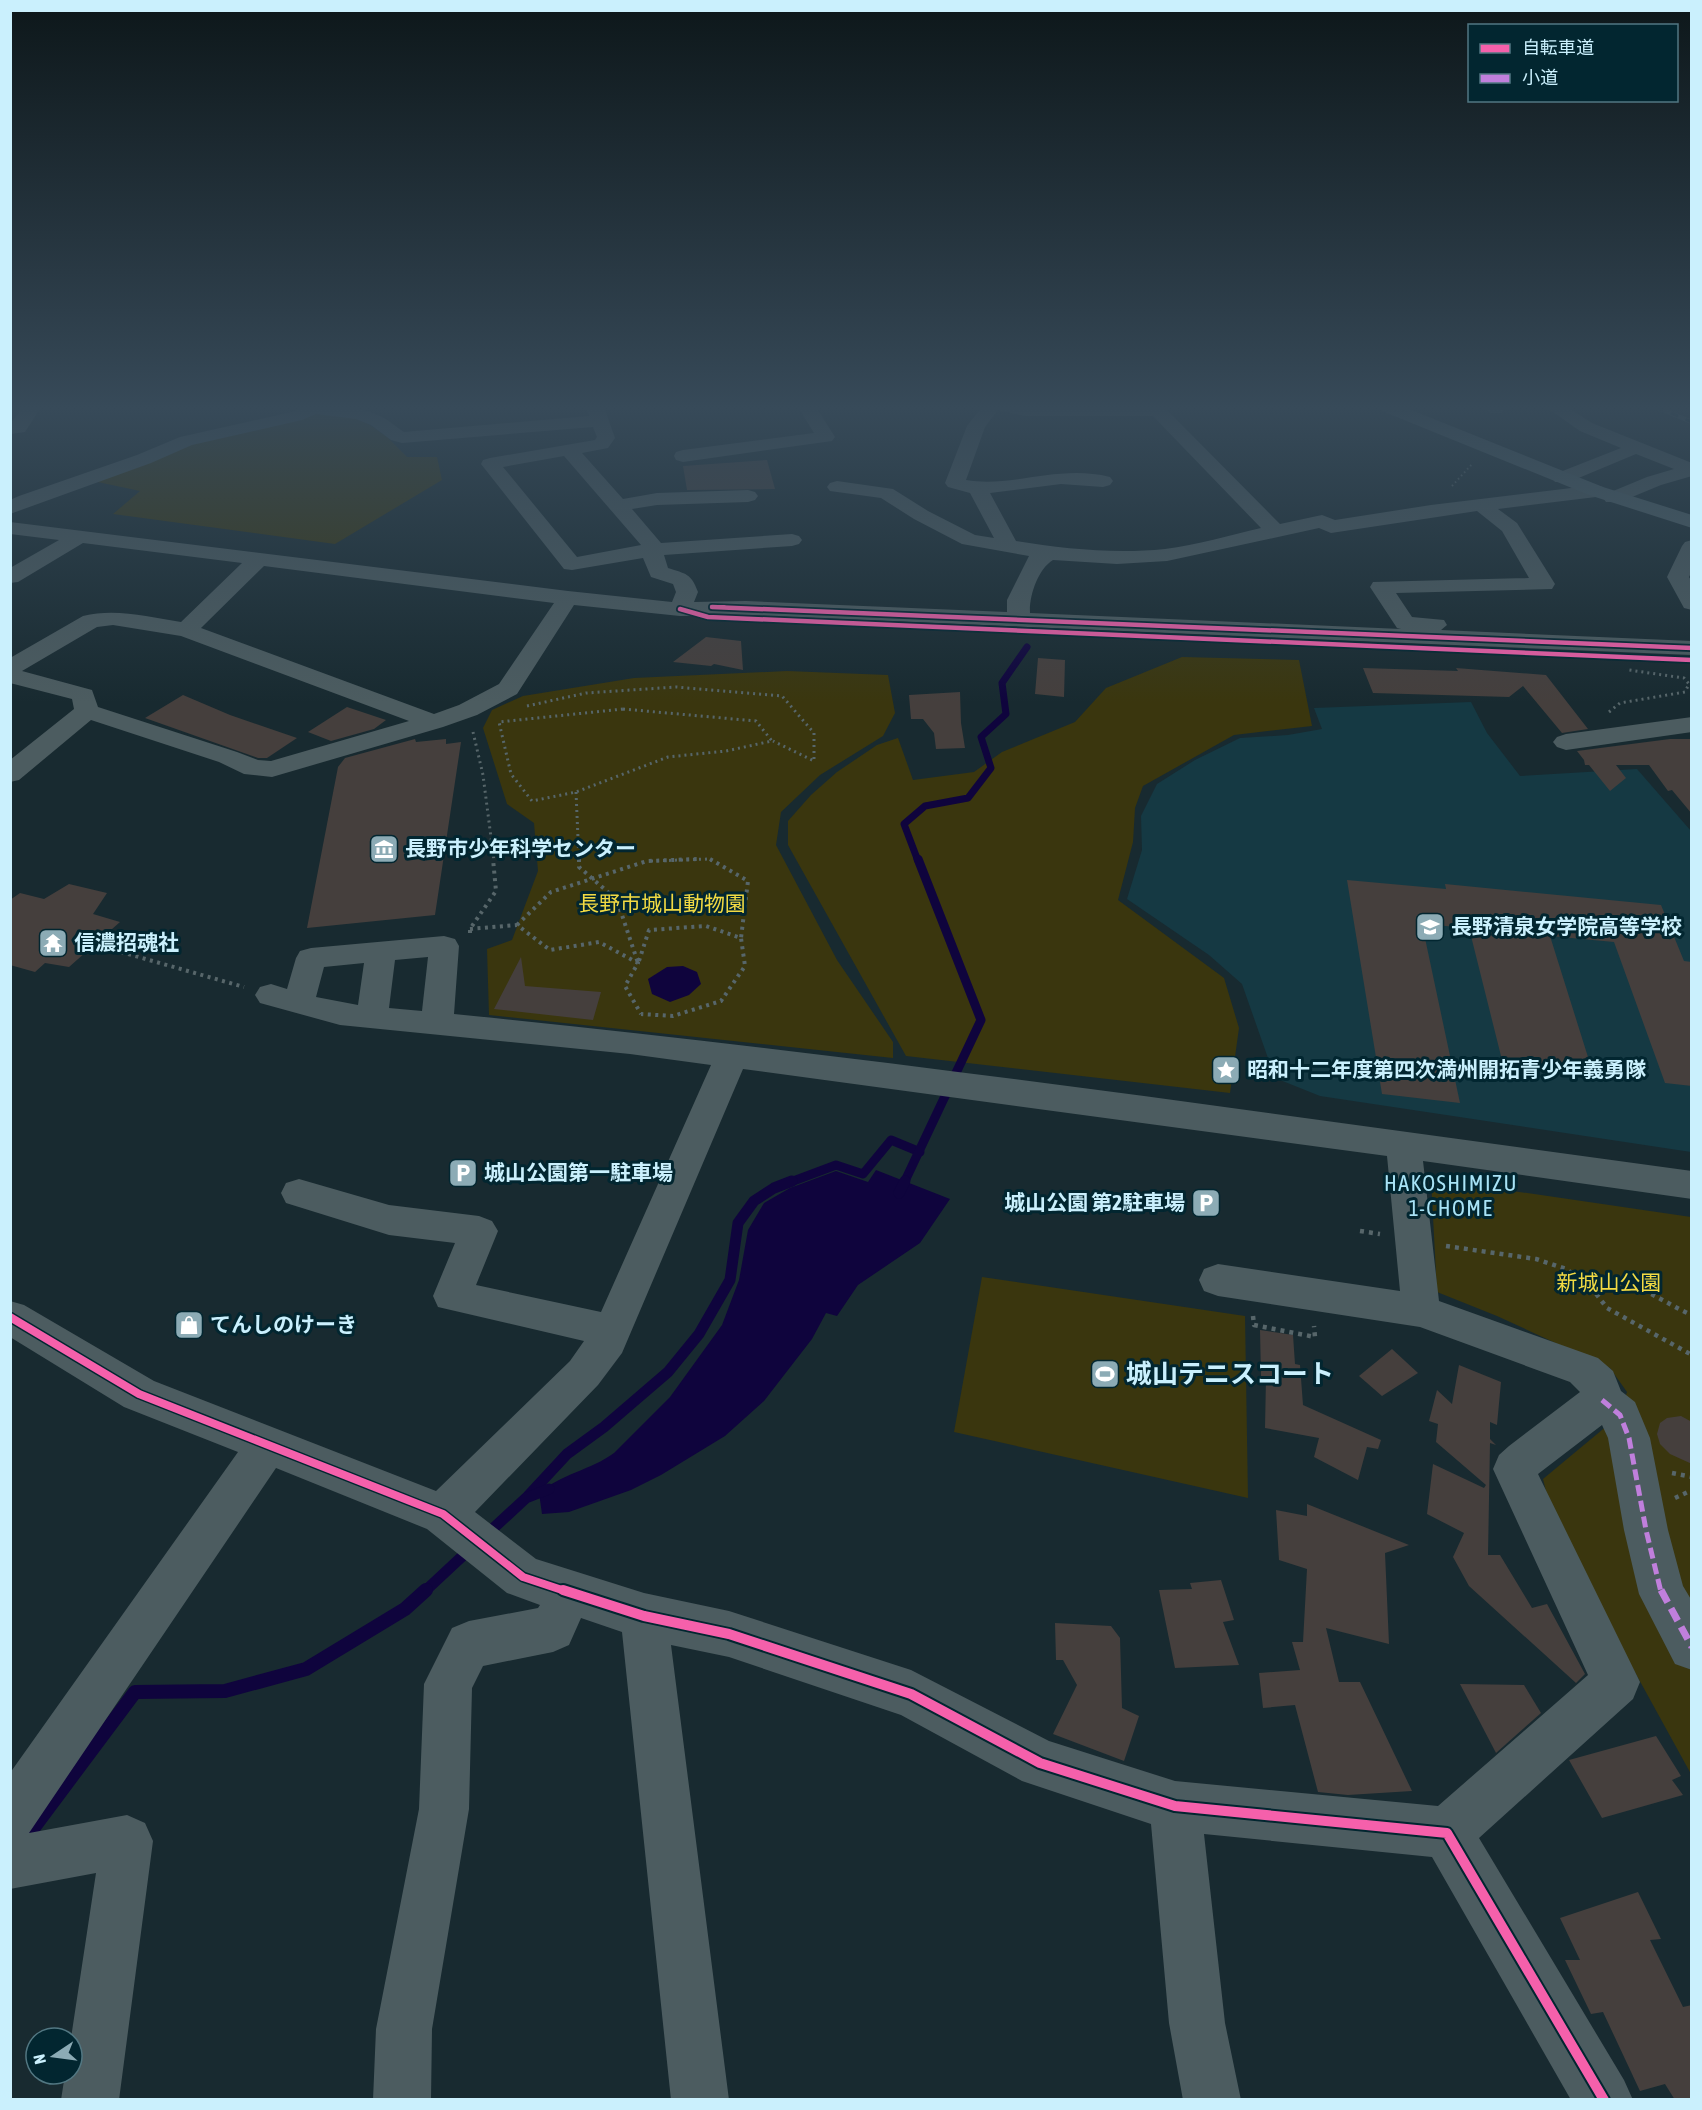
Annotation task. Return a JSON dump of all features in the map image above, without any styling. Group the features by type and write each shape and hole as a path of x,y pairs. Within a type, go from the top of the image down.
{"main road":[{"path":"1638,505 1692,522"}],"street":[{"path":"524,505 572,564 651,550 792,540"},
{"path":"906,505 969,540 1049,553 1117,558 1167,555 1235,542 1322,521 1331,527 1488,505"},
{"path":"987,505 1009,547"},
{"path":"1250,505 1275,531"},
{"path":"618,506 652,545 651,550 659,572 683,580 687,592 680,609"},
{"path":"1452,638 1446,626 1405,623 1381,587 1544,584 1510,527 1482,506"},
{"path":"10,528 568,598 680,609 735,607 1692,648"},
{"path":"10,577 81,536"},
{"path":"1692,546 1678,577 1692,603"},
{"path":"1019,620 1018,600 1036,561 1049,553"},
{"path":"186,630 260,558"},
{"path":"87,711 228,757 253,768 272,769 434,722 468,710 508,689 568,598"},
{"path":"680,609 708,617 1692,660"},
{"path":"10,668 92,621 113,618 186,630 434,722"},
{"path":"10,675 82,695 87,711"},
{"path":"10,774 87,711"},
{"path":"1566,742 1692,724"},
{"path":"448,1024 444,946 311,958 285,998 340,1014 448,1024 635,1028 732,1056 1089,1102 1692,1185"},
{"path":"372,1017 381,952"},
{"path":"443,1514 584,1373 608,1341 732,1056"},
{"path":"1403,1145 1421,1311"},
{"path":"299,1193 389,1220 479,1231 452,1296 613,1331"},
{"path":"1218,1280 1421,1311 1584,1370 1599,1384 1602,1400 1620,1415 1629,1438 1646,1530 1662,1594 1692,1647"},
{"path":"10,1317 139,1394 443,1514 522,1577 644,1616 729,1634 911,1694 1040,1763 1175,1806 1447,1833 1616,1682 1514,1469 1527,1455 1578,1421 1602,1400"},
{"path":"10,1818 267,1446"},
{"path":"402,2100 404,2029 444,1809 448,1684 469,1645 553,1629 568,1592"},
{"path":"644,1616 700,2100"},
{"path":"1175,1806 1197,2023 1212,2100"},
{"path":"1447,1833 1604,2100"},
{"path":"10,1863 127,1841 90,2100"}],"path":[{"path":"1625,669 1684,678 1689,684 1685,692 1620,703 1608,711 1630,732"},
{"path":"499,722 623,709 756,721 772,741 814,761 814,733 782,696 676,687 586,693 523,707"},
{"path":"468,710 485,786 496,891 470,929 470,940"},
{"path":"499,722 506,716"},
{"path":"499,722 511,774 532,801 576,792 668,757 726,751 772,741"},
{"path":"576,792 579,867 617,900 638,963"},
{"path":"470,929 517,925 552,891 647,861 710,859 748,881 741,938 745,966 721,1001 635,1028 625,986 638,963 649,930 706,926 741,938"},
{"path":"517,925 550,950 599,942 638,963"},
{"path":"121,952 285,998"},
{"path":"1360,1231 1390,1236"},
{"path":"1438,1244 1536,1259 1566,1269 1591,1287 1607,1308 1692,1355"},
{"path":"1591,1287 1597,1282 1620,1280 1674,1309 1692,1314"},
{"path":"1253,1308 1254,1325 1315,1337 1314,1323 1326,1324"}],"shaded area":[{"name":"長野清泉女学院高等学校","path":"1471,702 1487,733 1520,776 1637,769 1691,831 1691,1152 1320,1096 1275,1078 1242,984 1209,955 1127,899 1142,850 1141,816 1157,784 1195,760 1240,738 1288,735 1322,729 1314,708"},
{"path":"683,966 697,972 701,984 689,995 670,1002 652,994 648,979 667,967"},
{"path":"876,1170 950,1199 920,1243 858,1285 837,1316 826,1313 812,1339 764,1401 725,1436 661,1475 631,1490 569,1512 542,1514 539,1493 557,1481 596,1464 614,1453 670,1397 722,1325 739,1280 748,1230 764,1203 790,1188 836,1171 868,1182"}],"green space":[{"path":"123,505 399,505 335,544 113,514"},
{"path":"1182,657 1299,660 1312,726 1234,735 1143,786 1135,808 1133,842 1118,900 1224,978 1239,1028 1230,1093 906,1056 788,845 788,821 811,795 837,772 877,745 898,738 913,780 974,772 1002,752 1075,722 1106,688"},
{"name":"長野市城山動物園","path":"787,671 888,675 895,713 883,736 820,775 781,812 776,845 837,960 893,1042 893,1058 489,1015 487,949 512,940 538,871 534,823 507,804 483,728 492,710 523,696 634,678"},
{"name":"新城山公園","path":"1431,1179 1691,1217 1691,1774 1609,1625 1550,1507 1543,1479 1620,1415 1627,1392 1610,1368 1497,1316 1437,1292"},
{"name":"城山テニスコート","path":"982,1277 1245,1316 1248,1498 954,1432"}],"building":[{"path":"706,637 741,641 743,670 714,664 711,666 673,662"},
{"path":"1038,658 1065,660 1064,697 1035,694"},
{"path":"1363,668 1458,671 1456,668 1546,675 1588,729 1562,733 1523,686 1509,697 1373,693"},
{"path":"960,692 965,748 936,749 934,733 923,719 911,719 909,695"},
{"path":"183,695 230,715 297,738 267,758 258,758 145,718"},
{"path":"347,707 386,720 374,729 331,741 308,732"},
{"name":"長野市少年科学センター","path":"415,739 416,742 446,739 446,744 461,742 435,915 307,928 338,767 345,758"},
{"path":"1670,739 1692,739 1692,814 1672,790 1668,791 1649,765 1616,765 1626,778 1610,791 1589,765 1585,765 1577,751"},
{"path":"1347,880 1446,889 1445,884 1661,905 1684,961 1692,962 1692,1086 1665,1083 1614,942 1550,936 1593,1073 1503,1064 1469,928 1422,924 1460,1103 1382,1094"},
{"name":"信濃招魂社","path":"69,884 107,893 93,914 120,922 69,967 45,963 35,972 10,965 10,900 20,893 44,899"},
{"path":"521,957 525,986 601,992 593,1020 494,1009"},
{"path":"1260,1330 1293,1335 1295,1364 1300,1365 1303,1405 1381,1440 1378,1449 1367,1447 1358,1480 1314,1457 1319,1438 1265,1428 1266,1378 1261,1377"},
{"path":"1392,1349 1418,1373 1382,1396 1359,1376"},
{"path":"1459,1365 1501,1382 1497,1425 1490,1422 1490,1439 1496,1445 1490,1443 1488,1555 1500,1555 1532,1608 1547,1604 1585,1674 1576,1683 1469,1586 1453,1557 1464,1533 1427,1514 1433,1464 1484,1488 1486,1485 1436,1442 1438,1424 1429,1421 1437,1390 1452,1404"},
{"path":"1681,1416 1692,1422 1692,1464 1670,1454 1660,1444 1657,1434 1660,1423 1667,1418"},
{"path":"1307,1504 1409,1545 1385,1553 1389,1644 1326,1628 1339,1682 1360,1682 1412,1791 1348,1795 1318,1792 1295,1705 1263,1708 1259,1673 1300,1670 1292,1642 1303,1642 1307,1569 1279,1560 1276,1510 1307,1516"},
{"path":"1221,1580 1234,1620 1223,1622 1239,1665 1175,1668 1159,1590 1192,1589 1190,1583"},
{"path":"1055,1623 1111,1626 1120,1638 1122,1708 1139,1716 1124,1761 1053,1734 1077,1685 1063,1660 1056,1660"},
{"path":"1460,1684 1524,1685 1541,1713 1496,1753"},
{"path":"1656,1736 1681,1776 1672,1780 1683,1795 1602,1818 1569,1760"},
{"path":"1638,1892 1661,1939 1650,1940 1683,2007 1692,2005 1692,2100 1675,2100 1665,2084 1640,2091 1603,2012 1591,2014 1565,1960 1580,1960 1560,1918"}],"waterway":[{"path":"918,861 904,824 925,806 968,798 991,768 981,737 1006,714 1002,683 1027,647"},
{"path":"918,859 981,1020 919,1152"},
{"path":"788,1183 836,1165 863,1174 891,1140 919,1152"},
{"path":"904,1183 919,1152"},
{"path":"528,1496 567,1454 604,1427 668,1372 699,1334 730,1280 738,1223 754,1201 774,1188 792,1181"},
{"path":"899,1193 904,1183"},
{"path":"486,1535 526,1498 549,1489"},
{"path":"424,1592 469,1550"},
{"path":"26,1838 135,1692 225,1691 306,1669 405,1609 426,1590"}],"marked path":[{"path":"1602,1400 1620,1415 1629,1438 1646,1530 1662,1594 1692,1647"}],"cycle path":[{"path":"712,607 1692,648"},
{"path":"680,609 708,617 1692,660"},
{"path":"10,1317 139,1394 443,1514 523,1577 644,1616 729,1634 911,1694 1040,1763 1175,1806 1447,1833 1604,2100"}],"place":[{"name":"長野市少年科学センター","path":"384,849"},
{"name":"長野清泉女学院高等学校","path":"1430,927"},
{"name":"信濃招魂社","path":"53,943"},
{"name":"昭和十二年度第四次満州開拓青少年義勇隊","path":"1226,1070"},
{"name":"城山公園第一駐車場","path":"463,1173"},
{"name":"城山公園 第2駐車場","path":"1206,1203"},
{"name":"てんしのけーき","path":"189,1325"},
{"name":"城山テニスコート","path":"1105,1374"}],"district":[{"name":"HAKOSHIMIZU 1-CHOME","path":"1451,1196"}]}
